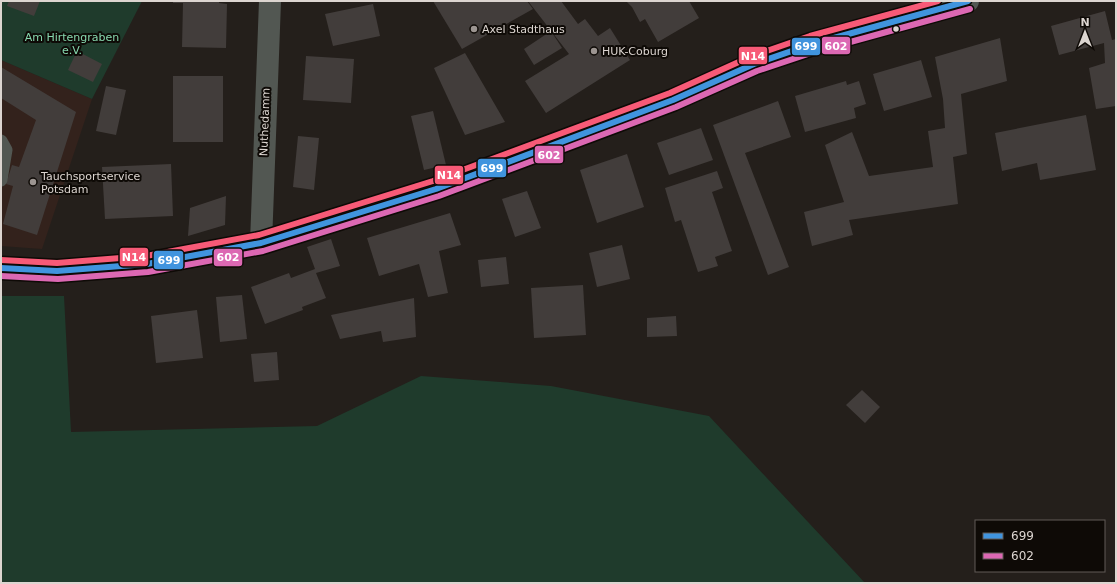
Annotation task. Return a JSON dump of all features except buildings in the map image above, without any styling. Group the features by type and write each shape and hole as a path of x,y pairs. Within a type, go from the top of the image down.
{"street":[{"name":"Nuthedamm","path":"261,243 270,1"},
{"path":"1,268 57,271 147,264 261,243 436,189 673,100 754,64 779,55 812,44 968,1"}],"lane":[{"path":"1,141 6,150 1,180"}],"shaded area":[{"path":"1,60 92,99 42,249 1,246"}],"green space":[{"name":"Am Hirtengraben e.V.","path":"1,1 142,1 92,99 1,60"},
{"path":"1,296 64,296 71,432 317,426 421,376 551,386 709,416 865,583 1,583"}],"transit line":[{"name":"N14","path":"1,260 57,263 146,256 259,235 433,181 670,93 752,56 810,36 938,1"},
{"name":"699","path":"1,268 57,271 147,264 261,243 436,189 673,100 754,64 812,44 968,1"},
{"name":"602","path":"1,276 58,279 148,272 263,251 439,196 676,107 757,71 814,52 970,9"}],"place":[{"name":"Axel Stadthaus","path":"474,29"},
{"name":"HUK-Coburg","path":"594,51"},
{"name":"Tauchsportservice Potsdam","path":"33,182"}]}
